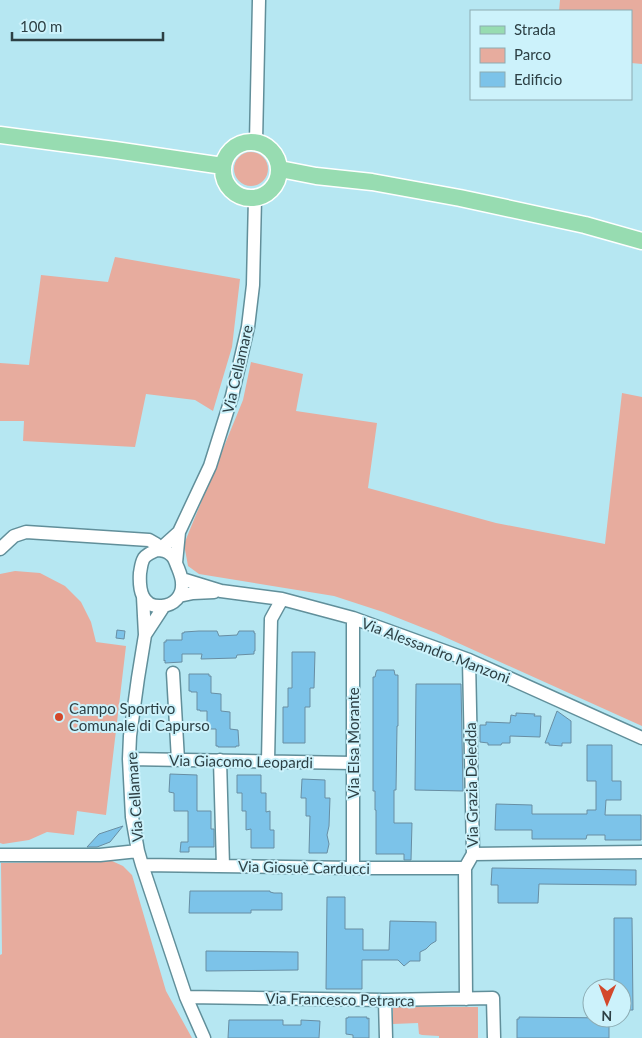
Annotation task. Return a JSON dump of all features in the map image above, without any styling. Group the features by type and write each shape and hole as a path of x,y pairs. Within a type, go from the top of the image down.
{"main road":[{"path":"0,135 223,166"},
{"path":"247,142 256,142 272,150 277,158 280,169 278,182 273,188 263,196 255,198 242,196 231,190 224,179 223,166 228,154 234,147 247,142"},
{"path":"280,169 316,176 372,182 460,198 585,225 642,241"}],"street":[{"path":"256,142 259,0"},
{"name":"Via Cellamare","path":"182,579 176,563 179,532 210,466 232,396 248,327 252,293 255,198"},
{"path":"0,549 14,536 26,532 135,538 153,552 167,552 176,563"},
{"name":"Via Cellamare","path":"179,532 142,563 140,591 143,597 145,635 133,716 129,759 132,817 138,851 186,997 204,1038"},
{"path":"179,596 182,579"},
{"name":"Via Alessandro Manzoni","path":"182,579 221,591 282,599 353,618 469,660 642,738"},
{"name":"Via Alessandro Manzoni","path":"179,596 221,591"},
{"name":"Via Cellamare","path":"145,635 164,606 175,601 179,596"},
{"path":"143,597 152,605 164,606"},
{"path":"268,761 271,619 282,599"},
{"name":"Via Elsa Morante","path":"353,618 353,868"},
{"name":"Via Grazia Deledda","path":"466,999 465,868 473,854 469,660"},
{"path":"173,673 178,760"},
{"name":"Via Giacomo Leopardi","path":"129,759 353,763"},
{"path":"220,760 223,866"},
{"path":"0,855 100,855 138,851"},
{"path":"473,854 642,852"},
{"name":"Via Giosuè Carducci","path":"142,865 465,868"},
{"name":"Via Francesco Petrarca","path":"186,997 385,1000 493,998 494,1038"},
{"path":"385,1000 386,1038"}],"green space":[{"path":"560,0 642,0 642,64 632,63 632,10 559,10"},
{"path":"251,152 263,157 268,169 263,181 251,186 239,181 234,169 239,157"},
{"path":"115,257 240,279 232,347 213,411 195,400 146,394 135,447 23,441 24,421 0,421 0,363 29,365 41,275 108,282"},
{"path":"251,362 303,374 296,411 377,423 368,488 496,523 605,544 622,393 642,397 642,726 436,633 383,612 334,596 199,574 188,566 184,544 243,400"},
{"name":"Campo Sportivo Comunale di Capurso","path":"15,571 40,573 65,586 81,602 91,622 96,642 126,646 106,815 77,811 74,835 47,832 29,840 3,844 0,843 0,574"},
{"path":"112,861 123,866 132,875 166,991 192,1038 0,1038 0,955 2,954 1,863"},
{"path":"393,1007 478,1007 478,1038 439,1038 439,1036 419,1034 418,1023 393,1024"}],"building":[{"path":"117,630 125,631 124,639 116,638"},
{"path":"217,631 219,636 237,635 239,631 254,631 254,654 237,655 236,658 201,659 202,654 182,654 182,662 165,663 164,642 166,640 182,640 182,633"},
{"path":"292,652 315,652 314,688 310,688 310,707 305,707 305,743 283,743 283,707 288,707 288,688 292,688"},
{"path":"377,670 394,670 395,675 398,675 394,823 412,823 411,860 404,860 404,854 376,854 376,810 375,791 373,791 373,677 375,677"},
{"path":"189,674 209,674 211,676 211,693 221,694 221,711 230,712 230,729 238,730 239,746 216,746 216,729 207,728 207,711 197,710 197,692 189,691"},
{"path":"416,684 461,684 463,791 415,790"},
{"path":"557,711 571,721 571,743 562,743 562,746 545,743"},
{"path":"516,713 541,716 540,737 510,736 510,743 502,743 501,745 488,745 488,743 480,742 480,725 486,725 486,722 510,723 511,715 516,716"},
{"path":"587,745 612,745 612,781 621,781 621,800 606,800 605,815 641,815 641,840 605,840 605,835 587,835 586,839 532,839 532,830 495,830 496,804 532,805 532,814 587,814 587,810 596,810 596,781 587,781"},
{"path":"170,774 197,775 197,811 211,811 214,847 189,847 189,852 180,852 181,842 188,842 188,811 174,811 174,793 169,792"},
{"path":"237,775 261,775 261,793 266,793 266,812 270,811 270,830 274,830 274,848 251,848 251,829 246,830 246,811 242,811 242,793 237,793"},
{"path":"302,779 325,780 325,798 330,798 327,835 329,844 327,853 309,853 310,816 306,816 306,798 301,798"},
{"path":"123,826 110,842 97,847 87,847 99,834"},
{"path":"492,868 636,870 636,885 539,884 538,903 498,903 498,885 491,885"},
{"path":"190,891 270,891 282,893 282,910 251,910 251,913 189,913"},
{"path":"327,897 345,897 345,929 363,929 363,950 389,950 390,921 436,922 436,941 420,952 420,961 410,961 404,966 398,960 362,960 362,989 326,989"},
{"path":"614,918 632,918 633,1010 632,978 614,978"},
{"path":"206,951 298,952 298,970 206,971"},
{"path":"519,1017 582,1018 582,1028 609,1028 609,1038 517,1038 517,1019"},
{"path":"346,1018 369,1018 369,1038 353,1038 353,1035 346,1034"},
{"path":"229,1020 283,1020 283,1025 301,1025 301,1020 320,1021 319,1038 228,1038"}],"place":[{"name":"Campo Sportivo Comunale di Capurso","path":"59,717"}]}
